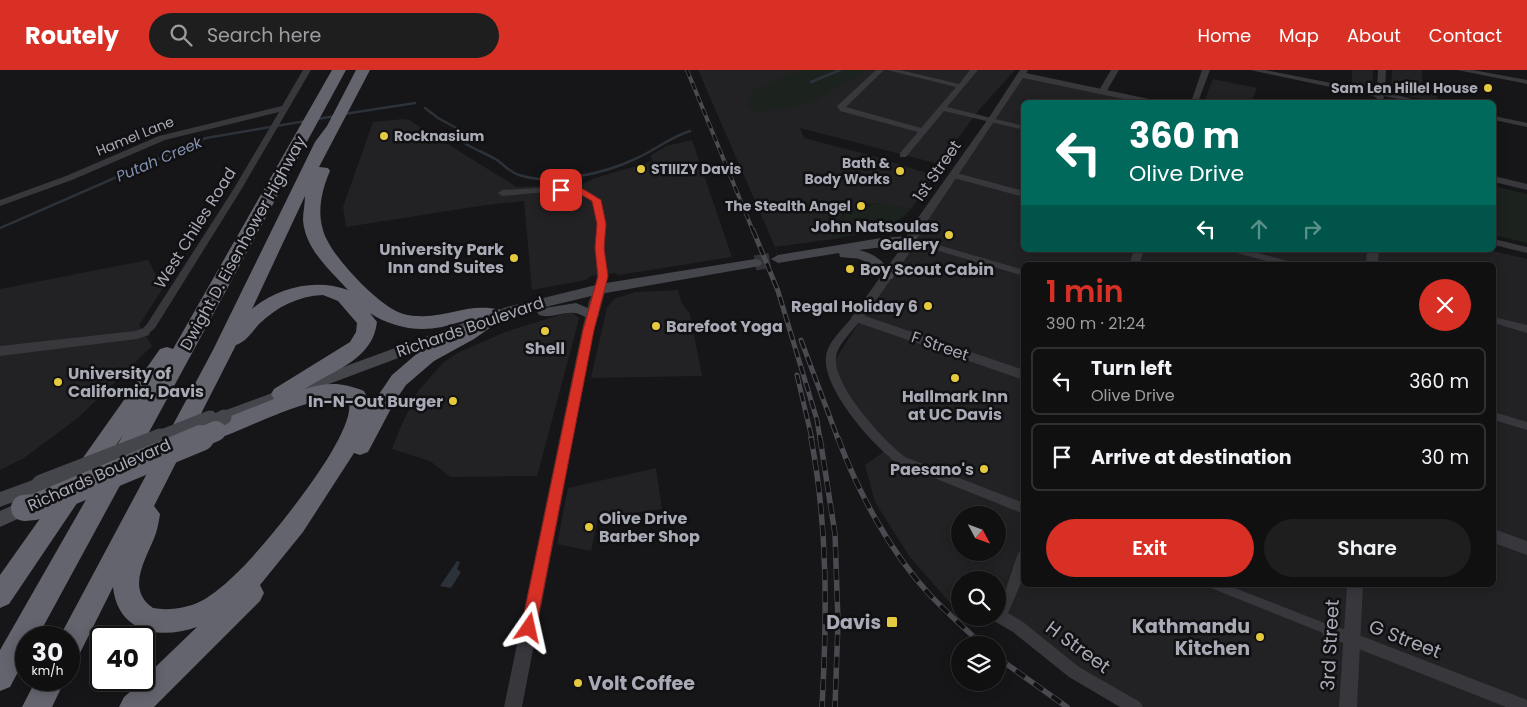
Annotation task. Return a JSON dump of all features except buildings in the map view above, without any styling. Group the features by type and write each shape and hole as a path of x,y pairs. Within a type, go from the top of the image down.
{"highway":[{"name":"Dwight D. Eisenhower Highway","path":"0,676 339,70"},
{"name":"Dwight D. Eisenhower Highway","path":"79,626 223,350 323,142 338,120 363,70"},
{"path":"338,120 335,140 314,190 312,220 322,250 372,305 392,318 418,323 441,321 466,314 503,312"},
{"path":"223,350 256,316 267,307 286,297 308,290 322,290 339,293 352,302 367,322 365,339 357,350 319,370 282,394"},
{"path":"0,596 174,345 207,309"},
{"path":"134,707 252,592 294,544 329,497 387,397 399,380 428,356 503,312"},
{"path":"24,508 35,507 220,424 321,391 341,390 349,392 360,402 361,408 358,424 336,464 319,490 274,549 232,594 214,607 194,617 176,621 161,622 148,619 136,611 128,600 126,581 130,565 145,531 155,480"},
{"path":"37,707 45,691"}],"main road":[{"path":"778,259 881,242 910,240"},
{"path":"800,256 816,258 853,253 865,255 880,264 887,276"},
{"name":"Richards Boulevard","path":"0,500 216,416 220,424 282,394 503,312 600,289 755,262"},
{"path":"503,312 528,314 576,308 592,315"},
{"name":"Richards Boulevard","path":"0,519 24,508"}],"street":[{"path":"285,108 307,70"},
{"path":"880,70 841,106 843,109 923,131"},
{"path":"891,70 960,86"},
{"path":"903,155 974,70"},
{"path":"1102,92 1115,70"},
{"path":"1195,100 1206,70"},
{"path":"1254,70 1381,98 1400,100"},
{"path":"1381,98 1382,70"},
{"path":"1461,70 1527,82"},
{"path":"1023,72 1140,100"},
{"name":"1st Street","path":"901,460 886,449 856,414 830,368 831,356 887,276 1023,72"},
{"name":"West Chiles Road","path":"144,332 152,326 285,108"},
{"name":"Hamel Lane","path":"0,203 70,178 162,138 285,108"},
{"path":"942,108 1021,127"},
{"path":"1496,118 1527,126"},
{"path":"953,175 1021,193"},
{"path":"1496,179 1527,187"},
{"path":"502,193 572,190 586,192 593,196 598,203 602,224 599,248 603,276 592,315 513,707"},
{"path":"910,240 1021,272"},
{"path":"1496,242 1527,250"},
{"path":"1243,252 1281,262"},
{"name":"F Street","path":"857,318 1021,374"},
{"path":"1496,321 1527,329"},
{"path":"0,351 137,335 144,332"},
{"path":"1496,417 1527,426"},
{"path":"901,460 1021,508"},
{"path":"1496,537 1527,548"},
{"name":"H Street","path":"1021,564 1012,590 999,616 1018,627 1074,672 1135,707"},
{"name":"G Street","path":"1220,587 1524,707"},
{"name":"3rd Street","path":"1348,707 1355,587"}],"shaded area":[{"path":"698,70 1015,70 978,111 939,164 800,128 804,138 877,157 929,174 932,179 911,209 877,203 857,207 843,214 838,223 827,224 834,239 775,247"},
{"path":"800,70 868,70 835,88 818,100 797,107 758,112 746,107 753,90"},
{"path":"1352,70 1373,70 1372,90 1352,86"},
{"path":"1392,70 1422,70 1422,83 1436,86 1437,100 1427,100 1391,93"},
{"path":"1021,75 1137,100 1021,100 1021,252 1496,252 1527,259 1527,707 1141,707 1074,672 1018,627 1006,622 1006,571 951,571 951,604 909,556 875,502 865,465 889,448 857,414 830,368 911,240"},
{"path":"1213,79 1257,88 1252,100 1205,100"},
{"path":"409,120 517,187 583,184 592,179 653,161 650,156 666,146 692,140 732,257 619,275 615,273 590,276 586,280 532,290 524,201 486,205 346,227 343,207 373,122"},
{"path":"1496,186 1527,194 1527,243 1496,235"},
{"path":"877,203 911,209 903,217 885,227 834,239 827,223 838,223 842,216 851,209"},
{"name":"University of California, Davis","path":"148,260 163,288 139,325 152,346 79,417 24,458 0,470 0,289"},
{"path":"678,290 681,302 690,314 702,376 591,378 607,307 616,298 636,292"},
{"path":"566,313 573,313 579,319 537,476 450,477 430,461 392,449 418,391 443,363 457,353 505,332"},
{"path":"656,468 662,509 598,518 591,551 557,544 568,488"},
{"path":"457,561 460,562 457,569 461,572 451,588 440,586"}],"waterway":[{"path":"811,82 840,70"},
{"name":"Putah Creek","path":"344,114 415,103"},
{"name":"Putah Creek","path":"425,108 438,118 462,131 462,141 466,144 497,160 516,174 532,178 562,178 609,169 642,156 690,131"},
{"name":"Putah Creek","path":"317,119 336,116"},
{"name":"Putah Creek","path":"0,228 206,138 306,121"}],"tunnel":[{"path":"755,263 778,259"}],"railway":[{"path":"687,70 753,231"},
{"path":"753,230 778,291 817,420 820,439"},
{"path":"801,340 838,439"},
{"path":"797,375 812,439"},
{"path":"811,438 821,505 825,572 825,640 822,707"},
{"path":"820,438 835,534 838,622 835,707"},
{"path":"838,438 865,500 889,541 915,578 942,608 972,636"},
{"path":"1006,664 1067,707"}],"place":[{"name":"Sam Len Hillel House","path":"1488,88"},
{"name":"Rocknasium","path":"384,136"},
{"name":"STIIIZY Davis","path":"641,169"},
{"name":"Bath & Body Works","path":"900,171"},
{"name":"The Stealth Angel","path":"861,206"},
{"name":"John Natsoulas Gallery","path":"949,235"},
{"name":"University Park Inn and Suites","path":"514,258"},
{"name":"Boy Scout Cabin","path":"850,269"},
{"name":"Regal Holiday 6","path":"928,306"},
{"name":"Barefoot Yoga","path":"656,326"},
{"name":"Shell","path":"545,331"},
{"name":"Hallmark Inn at UC Davis","path":"955,378"},
{"name":"University of California, Davis","path":"58,382"},
{"name":"In-N-Out Burger","path":"453,401"},
{"name":"Paesano's","path":"984,469"},
{"name":"Olive Drive Barber Shop","path":"589,527"},
{"name":"Davis","path":"892,622"},
{"name":"Kathmandu Kitchen","path":"1260,637"},
{"name":"Volt Coffee","path":"578,683"}],"route":[{"path":"529,628 588,330 603,276 599,248 602,224 598,203 593,196 586,192 580,190 561,190"}]}
